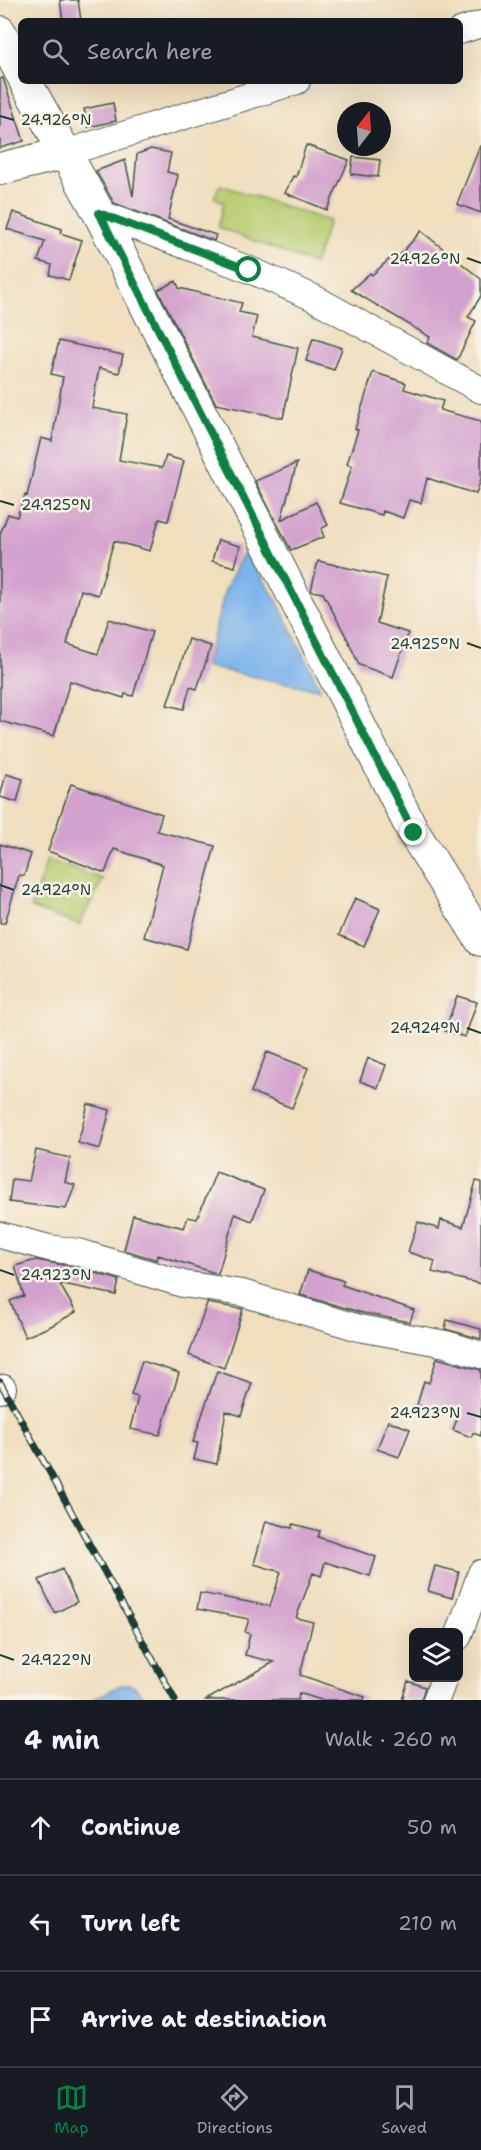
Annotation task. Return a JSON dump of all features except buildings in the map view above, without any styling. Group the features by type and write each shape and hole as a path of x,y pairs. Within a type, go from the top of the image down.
{"main road":[{"path":"0,32 18,67"},
{"path":"27,84 99,213 414,833 481,940"},
{"path":"0,169 65,153"}],"street":[{"path":"463,30 481,24"},
{"path":"65,153 287,84"},
{"path":"99,213 249,270 312,297 481,390"},
{"path":"0,1235 49,1248 78,1252 183,1284 242,1293 359,1328 446,1344 481,1355"},
{"path":"462,1628 481,1573"},
{"path":"436,1700 442,1682"}],"green space":[{"path":"220,185 329,221 314,264 218,227 224,203 214,197"},
{"path":"47,860 103,879 79,925 31,908"}],"water":[{"path":"245,550 277,601 321,690 206,667 225,590"},
{"path":"128,1684 135,1687 146,1700 92,1700 119,1686"}],"railway":[{"path":"0,1382 175,1700"}],"route":[{"path":"249,270 99,213 414,833"}]}
